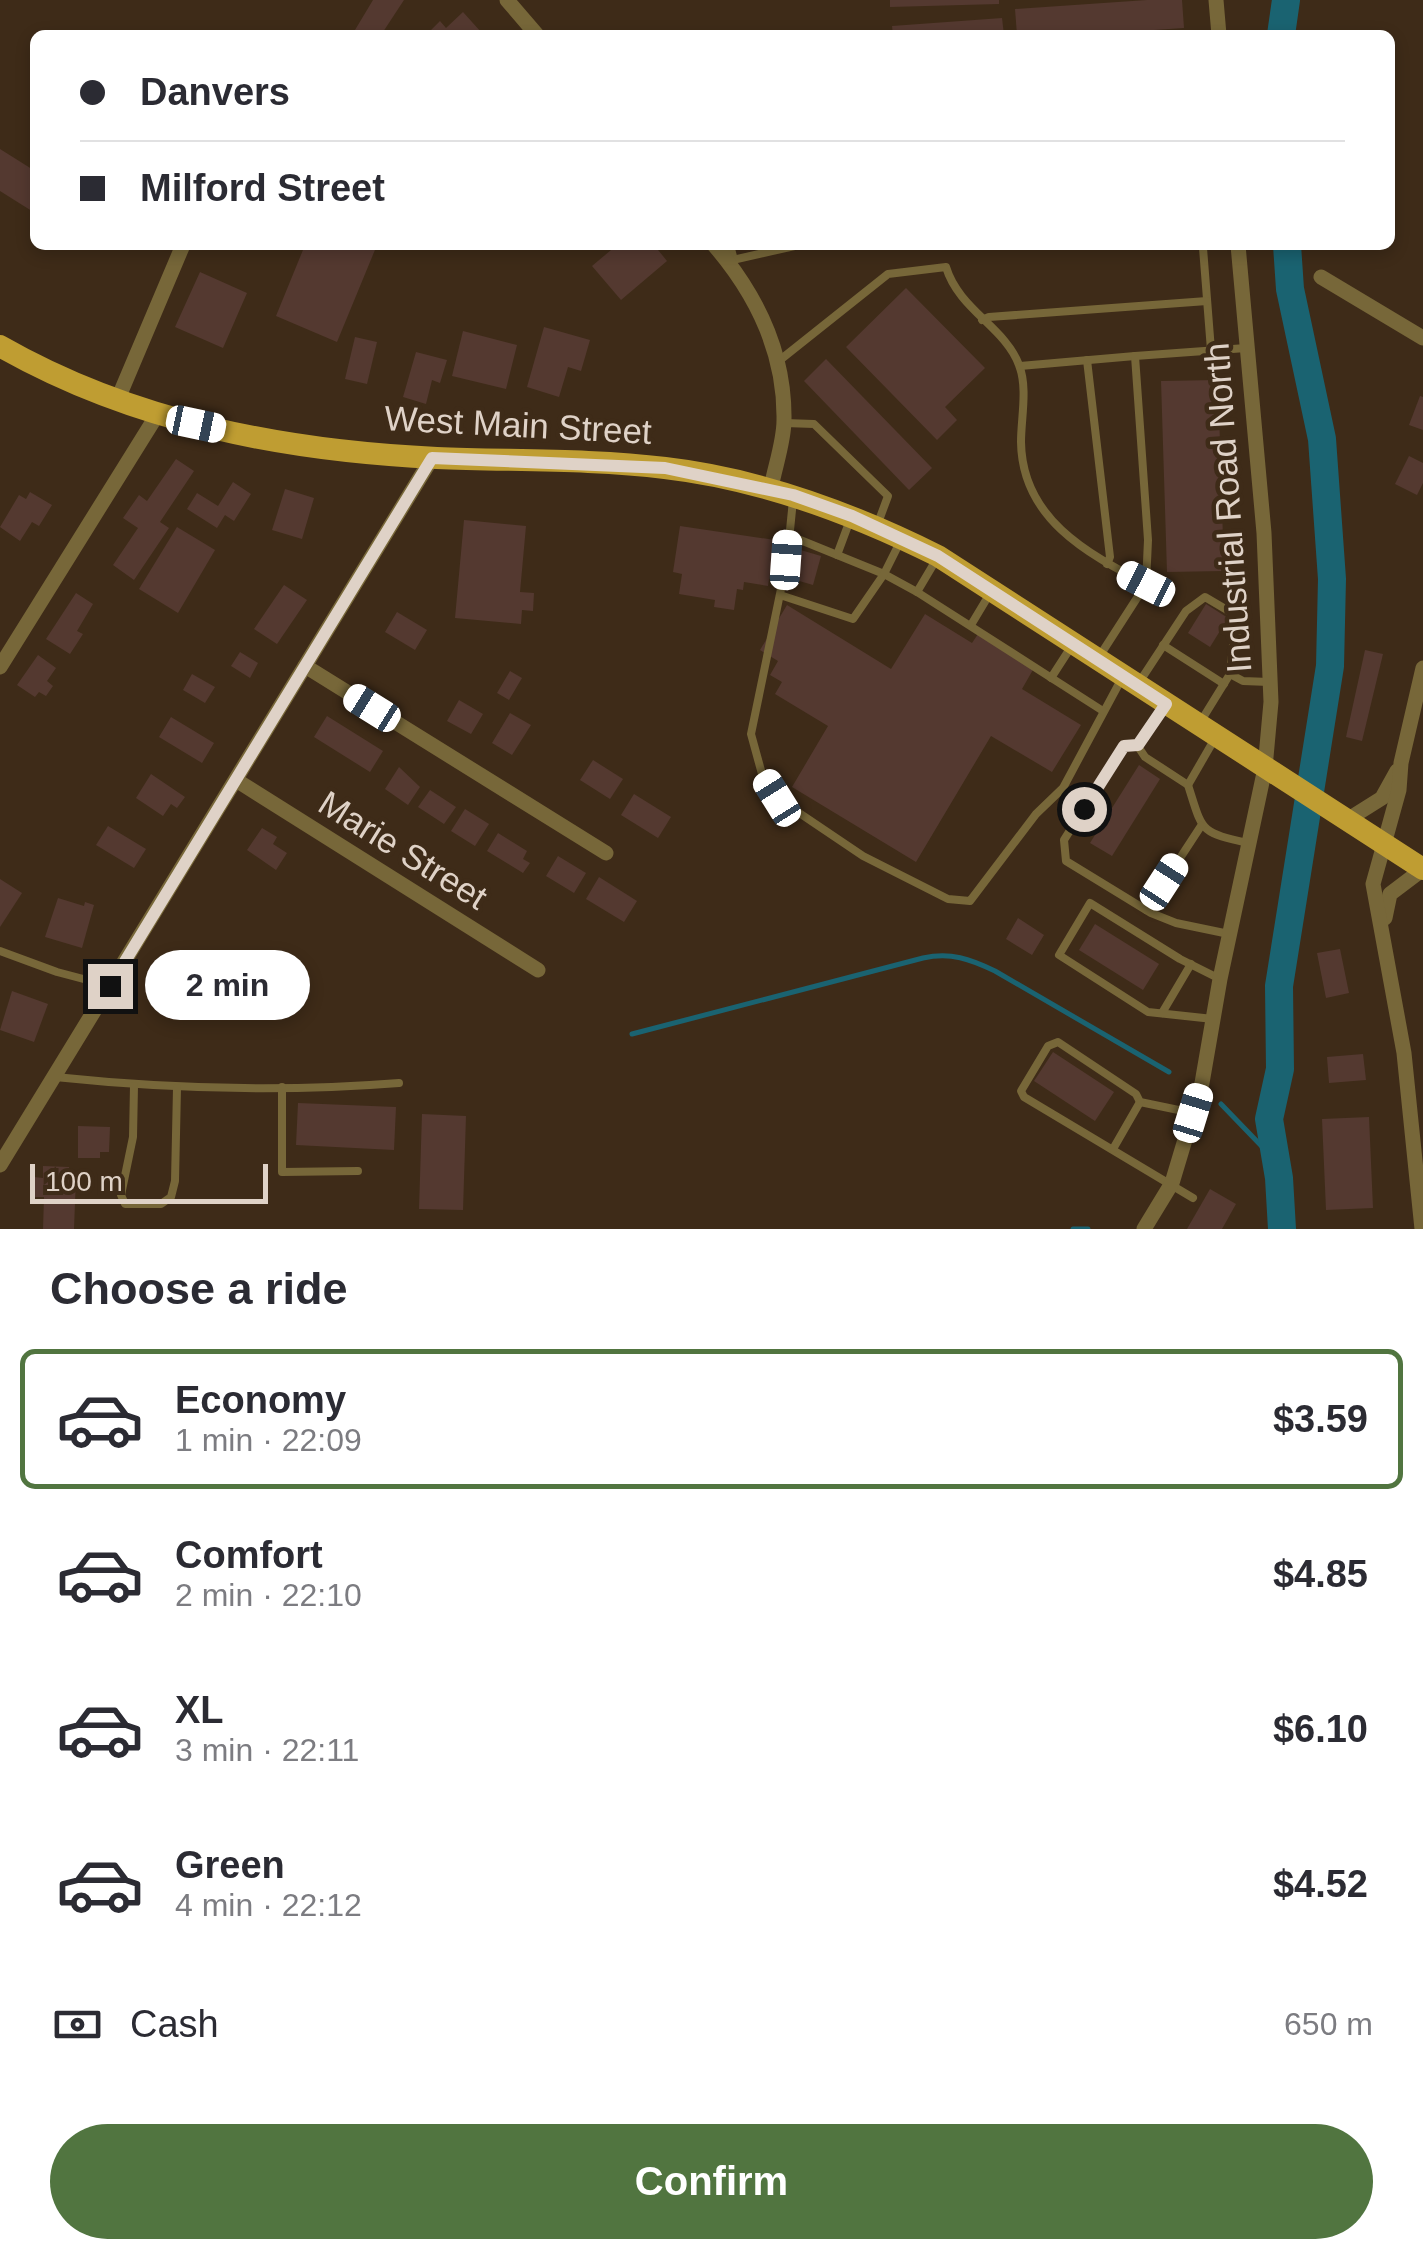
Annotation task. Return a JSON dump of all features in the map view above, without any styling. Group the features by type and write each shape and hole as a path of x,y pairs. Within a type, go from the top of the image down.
{"main road":[{"name":"West Main Street","path":"0,346 38,368 157,415 312,448 432,458 665,468 782,492 852,516 938,556 1423,869"}],"street":[{"path":"507,0 533,30"},
{"path":"1216,0 1219,30"},
{"path":"117,401 181,250"},
{"name":"Industrial Road North","path":"1144,1229 1172,1183 1202,1083 1265,768 1270,682 1264,533 1238,250"},
{"path":"730,255 780,360 784,422 782,492"},
{"path":"1321,277 1423,338"},
{"path":"0,667 157,415"},
{"path":"1,1161 432,458"},
{"path":"305,666 606,853"},
{"path":"1422,1229 1404,1053 1373,884 1399,790 1401,763 1423,668"},
{"path":"1337,813 1382,798 1401,763"},
{"name":"Marie Street","path":"236,780 538,970"},
{"path":"1384,932 1390,894 1423,869"}],"lane":[{"path":"730,255 764,250"},
{"path":"1203,250 1211,350"},
{"path":"780,360 888,274 946,268 952,286 1009,348 1020,366 1021,447 1033,498 1060,529 1107,564 1146,584"},
{"path":"982,320 1207,301"},
{"path":"1020,366 1247,348"},
{"path":"1097,659 1146,584 1148,540 1134,356"},
{"path":"1087,360 1110,557 1107,564"},
{"path":"784,422 814,424 888,496 876,527"},
{"path":"782,492 788,535 780,595 751,734 762,774 777,798 862,856 948,899 970,901 1036,814 1062,788 1103,711 1163,645 1186,611 1205,597 1244,620 1267,619"},
{"path":"837,555 852,516"},
{"path":"788,535 884,574 917,592 1103,711"},
{"path":"780,595 853,619 884,574 902,538"},
{"path":"917,592 938,556"},
{"path":"971,625 992,591"},
{"path":"1244,620 1233,645 1230,674 1188,785 1201,826 1213,835 1248,843"},
{"path":"1051,678 1073,644"},
{"path":"1163,645 1224,684"},
{"path":"1230,674 1243,682 1270,682"},
{"path":"1138,745 1166,704"},
{"path":"1138,745 1145,757 1188,785"},
{"path":"1138,745 1124,746 1064,840 1066,860 1176,924 1229,934"},
{"path":"1146,910 1201,826"},
{"path":"1213,1019 1148,1012 1059,955 1090,902 1220,979"},
{"path":"0,951 110,986"},
{"path":"1162,1013 1190,964"},
{"path":"1140,1102 1136,1094 1058,1042 1048,1046 1020,1091 1024,1097 1194,1198"},
{"path":"55,1077 177,1088 399,1084"},
{"path":"134,1086 134,1137 122,1195 126,1204 161,1204 171,1197 175,1181 177,1088"},
{"path":"282,1087 282,1172 358,1171"},
{"path":"1140,1102 1193,1113"},
{"path":"1113,1149 1140,1102"}],"building":[{"path":"373,0 404,0 384,30 355,30"},
{"path":"890,0 999,0 999,4 890,7"},
{"path":"1182,0 1184,28 1017,30 1015,9"},
{"path":"463,12 479,30 431,30 440,21 446,28"},
{"path":"1002,18 1003,30 892,30 892,26"},
{"path":"0,149 30,168 30,210 0,191"},
{"path":"303,250 375,250 337,342 276,316"},
{"path":"611,250 658,250 667,261 621,300 592,266"},
{"path":"200,272 247,293 223,348 175,327"},
{"path":"906,288 985,368 945,407 957,420 937,440 846,347"},
{"path":"544,327 590,340 581,371 568,367 559,397 527,387"},
{"path":"463,331 517,345 506,389 452,376"},
{"path":"355,337 377,342 367,384 345,379"},
{"path":"416,352 447,360 440,383 432,380 426,404 403,397"},
{"path":"826,359 932,468 909,490 804,381"},
{"path":"1218,380 1224,571 1167,572 1161,381"},
{"path":"1420,396 1423,397 1423,430 1409,425"},
{"path":"1409,456 1423,463 1423,483 1417,495 1395,484"},
{"path":"176,459 194,471 160,522 169,528 134,580 113,565 138,528 123,518 139,495 147,501"},
{"path":"233,482 251,494 234,521 225,515 217,528 187,509 197,493 218,506"},
{"path":"285,489 314,498 302,539 272,530"},
{"path":"30,492 52,505 39,526 32,522 20,541 0,527 19,495 26,499"},
{"path":"464,520 526,526 520,592 534,593 533,611 522,610 521,624 455,618"},
{"path":"680,526 775,540 768,586 744,582 743,590 737,589 734,610 714,607 715,600 679,594 682,574 673,572"},
{"path":"177,527 215,550 178,613 139,589"},
{"path":"787,546 821,556 813,585 779,575"},
{"path":"284,585 307,600 277,644 254,629"},
{"path":"76,593 93,604 77,631 83,634 70,654 46,639"},
{"path":"1206,604 1228,618 1210,647 1188,633"},
{"path":"787,605 891,669 925,614 972,643 978,634 1034,668 1022,689 1081,725 1052,772 991,736 916,862 792,787 828,726 775,694 782,682 770,675 778,661 760,650"},
{"path":"397,612 427,630 415,650 385,632"},
{"path":"1365,650 1383,654 1362,741 1346,737"},
{"path":"240,652 258,663 250,678 231,666"},
{"path":"38,655 56,668 47,681 53,686 46,696 39,692 35,697 17,685"},
{"path":"510,671 522,678 509,700 497,693"},
{"path":"192,674 215,687 205,703 183,690"},
{"path":"459,700 483,714 471,734 447,721"},
{"path":"510,713 531,725 512,755 492,743"},
{"path":"327,716 383,751 370,772 314,737"},
{"path":"171,717 214,743 202,763 159,737"},
{"path":"593,760 623,779 610,799 580,780"},
{"path":"1139,765 1160,779 1112,856 1090,843"},
{"path":"399,767 420,787 408,805 385,789"},
{"path":"151,774 185,797 177,808 171,804 163,816 136,798"},
{"path":"430,790 456,807 444,824 418,807"},
{"path":"634,794 671,817 658,838 621,815"},
{"path":"465,809 489,824 475,846 451,831"},
{"path":"108,826 146,849 134,868 96,845"},
{"path":"262,828 277,837 273,844 287,853 276,870 247,850"},
{"path":"498,833 527,851 523,859 530,863 523,873 487,851"},
{"path":"558,856 586,873 574,893 546,876"},
{"path":"599,877 637,901 624,922 586,899"},
{"path":"0,879 22,893 0,927"},
{"path":"58,898 94,905 82,948 45,937"},
{"path":"1018,918 1044,935 1032,955 1006,939"},
{"path":"1095,924 1159,964 1143,990 1079,950"},
{"path":"1340,949 1349,993 1326,998 1317,953"},
{"path":"12,991 48,1004 34,1042 0,1030"},
{"path":"1053,1052 1114,1092 1095,1121 1034,1081"},
{"path":"1363,1054 1366,1080 1329,1083 1327,1057"},
{"path":"298,1103 396,1107 394,1150 296,1145"},
{"path":"422,1114 466,1116 463,1210 419,1209"},
{"path":"1369,1117 1373,1208 1326,1210 1322,1119"},
{"path":"78,1126 110,1127 109,1152 100,1152 100,1158 78,1158"},
{"path":"43,1166 69,1167 69,1177 76,1177 74,1229 43,1229 44,1197 33,1197 34,1177 43,1178"},
{"path":"1210,1189 1236,1204 1222,1229 1187,1229"}],"waterway":[{"path":"1282,30 1286,0"},
{"path":"1282,1229 1279,1178 1269,1119 1280,1069 1279,986 1330,666 1332,579 1322,439 1290,289 1287,250"},
{"path":"632,1034 923,958 951,956 995,971 1169,1072"},
{"path":"1221,1104 1275,1160"},
{"path":"1073,1229 1088,1229"}],"route":[{"path":"110,986 432,458 665,468 736,481 771,488 852,516 938,556 1166,704 1138,745 1124,746 1084,809"}]}
